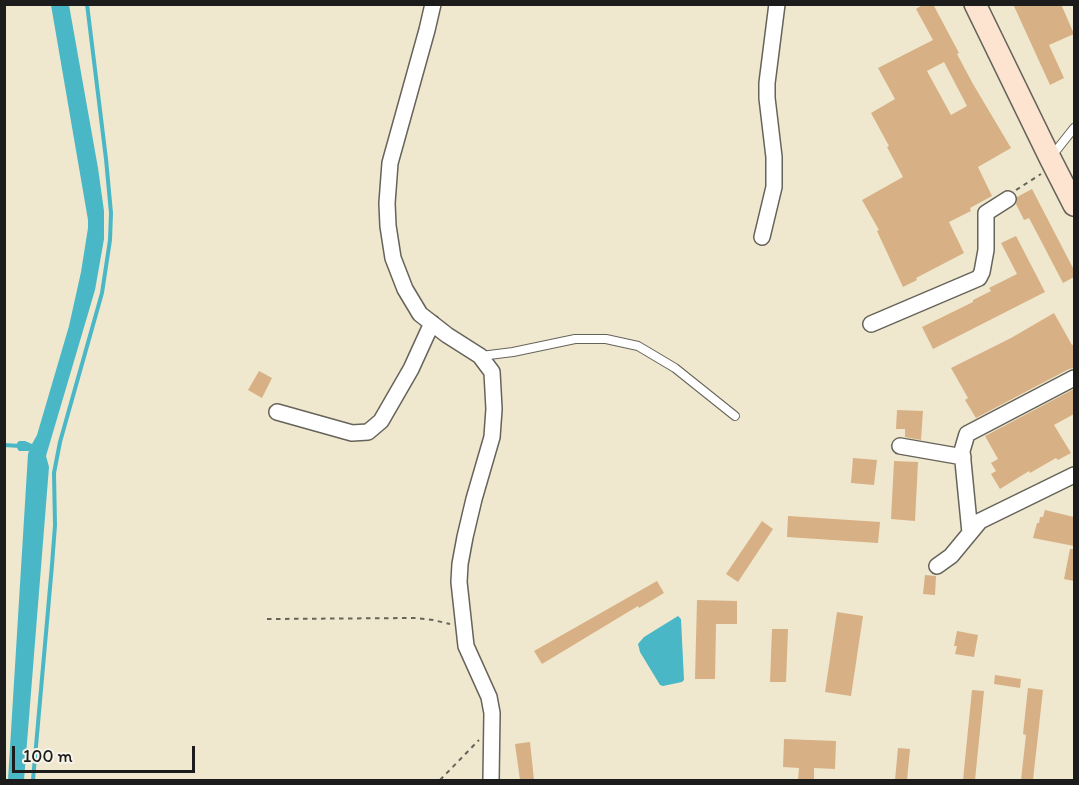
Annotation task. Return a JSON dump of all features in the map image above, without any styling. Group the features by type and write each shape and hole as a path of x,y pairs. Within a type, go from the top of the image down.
{"street":[{"path":"433,4 390,163 388,226 393,258 405,289 420,314 480,356 492,372 494,409 492,437 474,499 460,564 459,582 466,646 489,697 492,713 491,780"},
{"path":"762,237 774,187 774,157 767,83 777,4"},
{"path":"975,4 1074,205"},
{"path":"870,324 979,278 986,250 986,213 1008,199"},
{"path":"278,412 352,433 368,432 381,421 411,369 432,323"},
{"path":"970,533 962,452 967,434 1074,378"},
{"path":"900,446 963,457"},
{"path":"937,566 951,556 980,521 1074,475"}],"lane":[{"path":"1052,162 1074,128"},
{"path":"480,356 513,352 575,339 606,339 638,346 675,368 735,416"}],"path":[{"path":"1008,199 1016,189 1052,162"},
{"path":"267,620 416,618 450,625 465,640"},
{"path":"440,780 493,724"}],"water":[{"path":"51,5 69,5 98,168 104,211 104,239 95,290 46,456 49,467 24,780 8,780 29,451 19,451 17,443 25,441 32,444 37,435 69,326 88,228"},
{"path":"678,616 681,619 684,680 663,686 660,685 640,652 638,644 644,637"}],"building":[{"path":"924,4 933,4 973,84 1011,148 978,167 992,196 970,208 971,211 949,222 964,253 903,287 877,231 879,230 862,200 903,177 871,113 895,99 878,68 933,40 916,9","holes":["944,62 967,106 951,115 927,71"]},
{"path":"1013,4 1061,4 1074,34 1049,45 1064,78 1050,85"},
{"path":"1032,189 1074,270 1074,277 1063,283 1029,218 1024,220 1016,204 1017,197"},
{"path":"1016,236 1045,292 933,349 922,327 973,302 991,291 989,288 1017,274 1001,243"},
{"path":"1054,313 1072,345 1074,344 1074,368 976,418 951,368"},
{"path":"259,371 272,378 262,398 248,390"},
{"path":"1074,389 1074,414 1054,425 1071,453 1058,460 1056,458 1030,473 1029,471 1000,489 991,474 996,471 991,463 998,459 985,436"},
{"path":"897,410 923,411 921,440 905,437 905,429 896,429"},
{"path":"853,458 877,460 874,485 851,483"},
{"path":"894,461 918,462 915,521 891,519"},
{"path":"1045,510 1074,517 1074,546 1033,538 1037,523 1040,517 1043,517"},
{"path":"788,516 880,522 878,543 787,537"},
{"path":"762,521 773,529 738,582 726,574"},
{"path":"1070,549 1074,549 1074,581 1064,579"},
{"path":"925,575 936,576 935,595 923,594"},
{"path":"657,581 664,593 639,608 638,606 542,664 534,651"},
{"path":"697,600 737,601 737,624 716,624 715,679 695,679"},
{"path":"837,612 863,616 851,696 825,692"},
{"path":"772,629 788,629 786,682 770,682"},
{"path":"957,631 978,635 974,657 955,654"},
{"path":"995,675 1021,679 1020,688 994,684"},
{"path":"1028,688 1043,690 1033,780 1021,780 1026,735 1023,734"},
{"path":"972,690 984,691 975,780 963,780"},
{"path":"784,739 836,741 835,769 814,768 814,780 798,780 799,768 783,767"},
{"path":"530,742 534,780 520,780 515,744"},
{"path":"898,748 910,749 907,780 895,780"}],"waterway":[{"path":"33,780 55,525 54,473 60,442 102,293 110,240 111,213 106,159 87,4"},
{"path":"4,445 20,446"}]}
